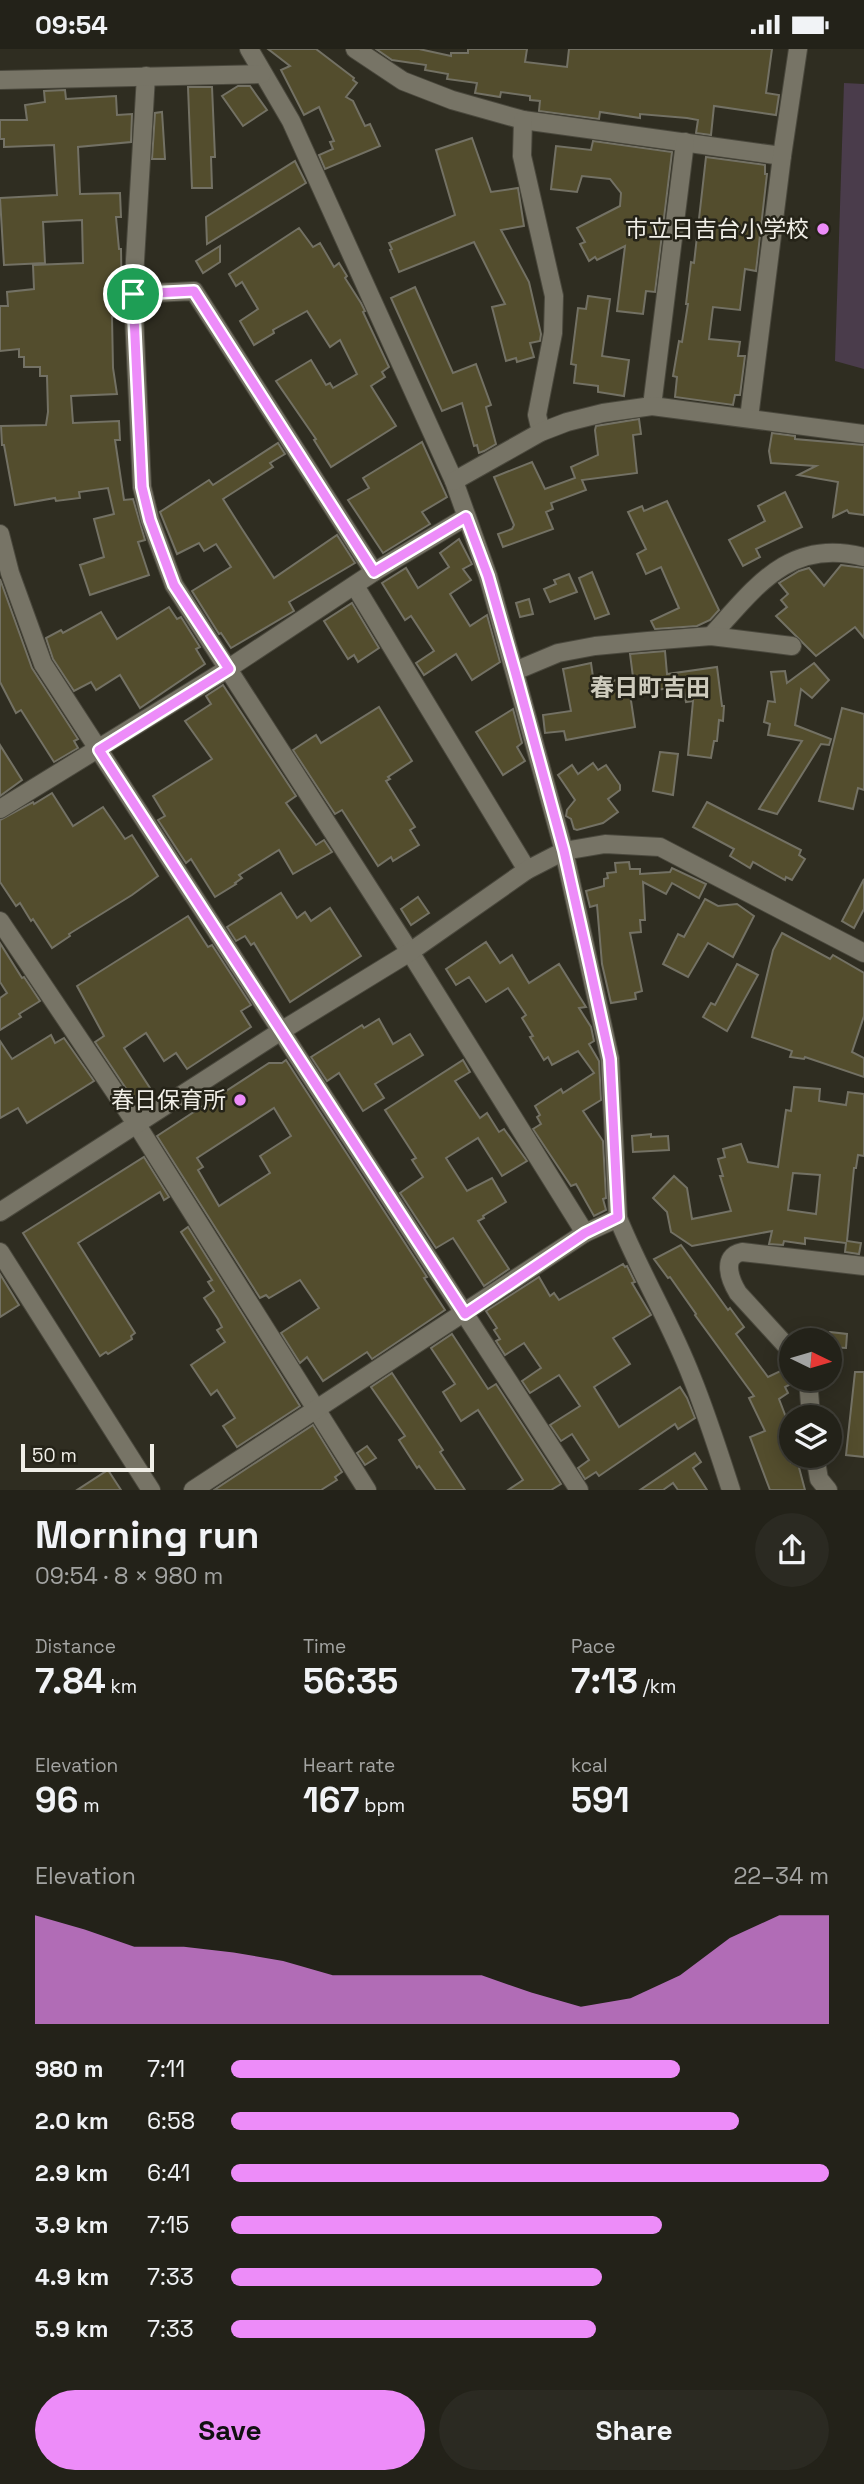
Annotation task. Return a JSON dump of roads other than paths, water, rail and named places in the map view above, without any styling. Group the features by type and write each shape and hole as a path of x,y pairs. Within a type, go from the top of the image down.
{"street":[{"path":"249,49 290,121 454,481 488,576 564,851 610,1059 618,1217 692,1378 731,1490"},
{"path":"355,49 402,81 452,100 523,120 782,156"},
{"path":"749,418 798,49"},
{"path":"0,80 262,74"},
{"path":"146,76 133,294 142,487 150,520 174,585 410,952 585,1233"},
{"path":"523,120 522,156 554,296 553,333 537,415 541,432"},
{"path":"652,406 685,142"},
{"path":"133,294 194,291 374,572"},
{"path":"454,481 541,432 567,422 603,413 652,406 864,433"},
{"path":"0,809 229,669 374,572 466,517"},
{"path":"0,534 10,573 43,664 579,1490"},
{"path":"711,636 763,580 793,559 821,553 849,553 864,557"},
{"path":"355,586 527,870"},
{"path":"515,671 558,653 595,646 711,636 792,646"},
{"path":"0,1212 281,1031 410,952 527,870 564,851 605,844 660,847 864,953"},
{"path":"0,921 137,1125 367,1490"},
{"path":"193,1490 585,1233 618,1217"},
{"path":"779,1339 733,1285 729,1267 732,1257 742,1251 864,1266"},
{"path":"0,1252 151,1490"},
{"path":"817,1468 819,1479 828,1490"}],"place":[{"name":"市立日吉台小学校","path":"823,229"},
{"name":"春日保育所","path":"240,1100"}],"district":[{"name":"春日町吉田","path":"650,688"}]}
